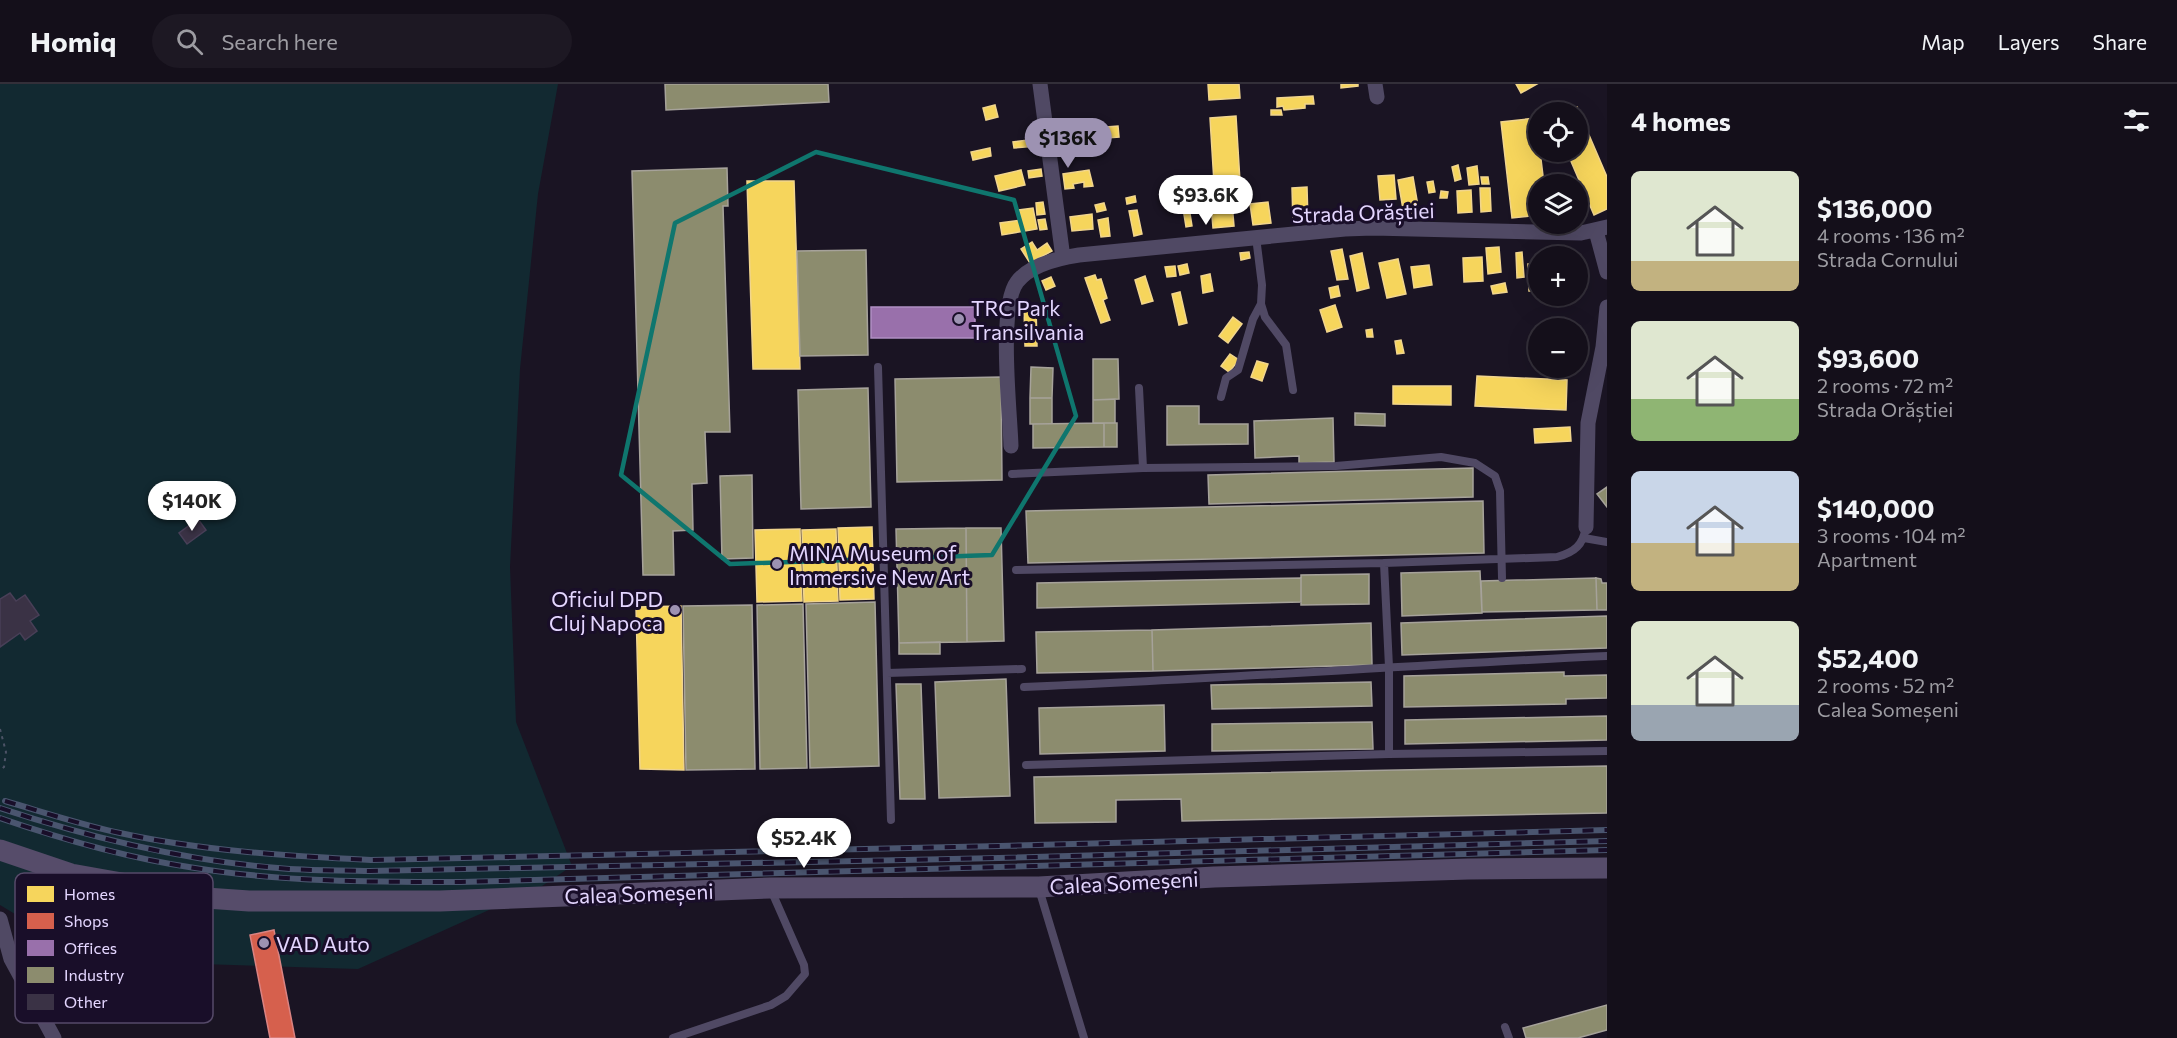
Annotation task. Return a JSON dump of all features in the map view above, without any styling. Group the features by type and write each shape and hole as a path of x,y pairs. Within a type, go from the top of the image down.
{"main road":[{"name":"Calea Someșeni","path":"0,850 68,873"},
{"name":"Calea Someșeni","path":"213,898 249,901 440,901 770,888 1039,887 1214,877 1468,869 1607,868"}],"street":[{"path":"1040,84 1063,258"},
{"name":"Strada Orăștiei","path":"1011,446 1006,325 1009,300 1017,283 1029,272 1063,258 1256,237 1373,228 1548,233 1581,233 1601,229 1607,272"},
{"path":"1585,533 1588,423 1603,347 1607,306"},
{"path":"0,920 15,965"},
{"path":"46,1023 54,1038"}],"lane":[{"path":"1256,237 1262,285 1261,304 1265,317 1286,345 1293,390"},
{"path":"1221,397 1227,378 1238,370 1253,320 1261,304"},
{"path":"878,367 891,820"},
{"path":"1139,388 1143,468"},
{"path":"1012,474 1143,468 1336,466 1441,457 1475,463 1494,476 1500,491 1502,578"},
{"path":"1016,570 1384,563 1557,557 1572,552 1585,533 1607,542"},
{"path":"1384,563 1389,667 1389,754"},
{"path":"1024,687 1607,657"},
{"path":"887,673 1022,669"},
{"path":"1026,765 1389,754 1607,751"},
{"path":"1039,887 1084,1038"},
{"path":"673,1038 771,1005 786,996 805,974 804,965 770,888"},
{"path":"1505,1027 1509,1038"}],"path":[{"path":"0,729 6,752 4,767 0,770"}],"highlighted area":[{"path":"816,152 1014,200 1076,416 992,555 730,564 621,475 675,223"}],"shaded area":[{"path":"0,84 558,84 538,194 520,369 510,567 516,722 572,866 542,886 358,969 213,964 213,873 15,873 15,914 0,905"}],"building: Homes":[{"path":"1208,84 1239,84 1240,98 1209,100"},
{"path":"1341,84 1358,84 1358,86 1341,88"},
{"path":"1516,84 1537,84 1521,93"},
{"path":"1313,96 1314,104 1305,104 1305,108 1284,110 1283,106 1277,107 1277,98"},
{"path":"995,105 998,117 986,120 983,108"},
{"path":"1271,110 1281,110 1282,115 1271,115"},
{"path":"1236,116 1241,198 1215,199 1210,118"},
{"path":"1528,119 1528,162 1541,162 1543,174 1528,174 1528,216 1512,218 1501,122"},
{"path":"1086,123 1086,134 1058,135 1058,124"},
{"path":"1118,126 1119,137 1094,139 1093,128"},
{"path":"1588,133 1607,177 1607,209 1594,215 1588,201 1588,174 1576,174 1571,162 1588,162"},
{"path":"1036,139 1037,146 1014,148 1013,142"},
{"path":"1077,146 1078,152 1064,154 1063,147"},
{"path":"990,148 991,156 973,160 971,152"},
{"path":"1458,165 1461,179 1455,181 1452,167"},
{"path":"1477,166 1479,184 1469,185 1467,168"},
{"path":"1041,169 1042,176 1029,178 1028,171"},
{"path":"1021,170 1025,185 999,191 995,176"},
{"path":"1089,170 1093,186 1084,187 1084,182 1073,184 1074,188 1065,189 1063,174"},
{"path":"1394,175 1396,199 1380,200 1378,176"},
{"path":"1413,177 1419,212 1404,215 1398,180"},
{"path":"1481,177 1488,177 1489,184 1482,184"},
{"path":"747,181 794,181 800,369 753,369"},
{"path":"1433,181 1435,192 1429,193 1427,182"},
{"path":"1307,187 1308,221 1293,222 1292,188"},
{"path":"1480,188 1490,188 1491,211 1481,212"},
{"path":"1471,190 1472,212 1458,213 1457,191"},
{"path":"1441,191 1448,192 1447,198 1440,198"},
{"path":"1135,196 1136,202 1127,204 1126,198"},
{"path":"1188,201 1192,226 1186,227 1182,202"},
{"path":"1043,202 1045,214 1037,215 1036,203"},
{"path":"1268,202 1271,223 1253,225 1250,204"},
{"path":"1104,203 1106,210 1097,212 1095,205"},
{"path":"1232,203 1234,226 1213,228 1211,205"},
{"path":"1033,208 1037,229 1002,235 1000,223 1021,220 1019,210"},
{"path":"1137,210 1142,234 1134,236 1129,211"},
{"path":"1092,214 1093,229 1072,231 1070,217"},
{"path":"1108,218 1110,236 1101,237 1098,220"},
{"path":"1045,219 1047,229 1040,230 1038,220"},
{"path":"1032,242 1037,250 1047,243 1052,251 1030,263 1021,249"},
{"path":"1499,247 1501,272 1488,274 1486,248"},
{"path":"1342,249 1348,279 1337,280 1331,251"},
{"path":"1249,252 1250,258 1241,260 1240,253"},
{"path":"1522,252 1524,277 1517,278 1516,253"},
{"path":"1362,253 1369,288 1357,291 1350,256"},
{"path":"1482,257 1483,281 1464,282 1463,258"},
{"path":"1398,259 1406,294 1387,298 1379,263"},
{"path":"1187,264 1189,273 1180,275 1178,266"},
{"path":"1429,265 1432,285 1414,288 1411,267"},
{"path":"1175,266 1176,276 1167,277 1165,267"},
{"path":"1210,274 1213,291 1203,293 1201,276"},
{"path":"1095,275 1097,280 1101,279 1107,298 1103,300 1110,320 1101,323 1085,278"},
{"path":"1145,276 1153,301 1142,304 1135,280"},
{"path":"1051,277 1055,286 1046,290 1042,281"},
{"path":"1505,283 1507,292 1493,294 1491,286"},
{"path":"1338,286 1340,296 1331,298 1329,288"},
{"path":"1180,292 1187,323 1179,325 1172,294"},
{"path":"1335,305 1342,327 1327,332 1320,310"},
{"path":"1036,306 1037,346 1025,346 1024,307"},
{"path":"1233,317 1242,324 1228,343 1219,336"},
{"path":"1372,329 1373,337 1367,337 1366,330"},
{"path":"1401,340 1404,353 1397,354 1395,341"},
{"path":"1230,354 1239,360 1229,372 1221,366"},
{"path":"1257,361 1268,364 1262,381 1251,377"},
{"path":"1477,376 1567,380 1566,410 1475,406"},
{"path":"1393,386 1451,386 1451,405 1393,404"},
{"path":"1570,427 1571,441 1535,443 1534,429"},
{"path":"872,527 874,599 840,600 838,528"},
{"path":"800,529 802,601 757,602 755,530"},
{"path":"836,529 838,601 804,602 802,530"},
{"path":"681,606 684,770 640,769 636,607"}],"building: Shops":[{"path":"274,930 295,1038 270,1038 250,935"}],"building: Offices":[{"path":"871,307 975,307 975,338 871,338"}],"building: Industry":[{"path":"665,84 828,84 829,102 666,110"},
{"path":"727,168 728,206 723,206 730,432 705,432 707,483 692,484 693,530 673,531 674,575 643,575 632,171"},
{"path":"866,250 868,355 800,356 797,251"},
{"path":"1093,359 1118,359 1119,399 1093,400"},
{"path":"1031,367 1053,368 1052,398 1030,398"},
{"path":"1001,377 1002,480 897,482 895,379"},
{"path":"868,388 871,507 801,509 798,390"},
{"path":"1030,398 1052,398 1052,424 1030,424"},
{"path":"1115,399 1115,423 1093,423 1093,400"},
{"path":"1167,406 1199,406 1199,424 1248,424 1248,444 1167,445"},
{"path":"1355,413 1385,414 1385,426 1355,425"},
{"path":"1333,418 1334,462 1299,463 1299,456 1255,458 1254,421"},
{"path":"1104,423 1117,423 1117,447 1104,447"},
{"path":"1104,423 1104,447 1033,448 1033,424"},
{"path":"1473,468 1473,497 1209,504 1208,475"},
{"path":"752,475 753,558 722,559 720,476"},
{"path":"1607,487 1607,507 1597,494"},
{"path":"1483,501 1484,553 1028,563 1026,511"},
{"path":"966,528 1001,528 1004,641 967,642"},
{"path":"966,528 967,642 899,643 896,529"},
{"path":"1480,571 1482,613 1402,616 1401,573"},
{"path":"1369,574 1369,604 1301,605 1301,575"},
{"path":"1301,578 1301,602 1037,608 1037,583"},
{"path":"1596,578 1597,610 1482,612 1481,581"},
{"path":"1596,578 1601,579 1602,583 1607,583 1607,610 1597,610"},
{"path":"875,602 879,766 810,768 806,604"},
{"path":"803,604 807,768 760,769 757,605"},
{"path":"752,605 755,769 686,770 683,606"},
{"path":"1607,616 1607,648 1402,655 1401,623"},
{"path":"1371,623 1372,665 1153,671 1152,630"},
{"path":"1152,630 1153,671 1037,673 1036,632"},
{"path":"940,642 940,654 899,654 899,643"},
{"path":"1564,672 1564,676 1607,675 1607,698 1566,699 1566,704 1404,707 1404,676"},
{"path":"1006,679 1010,796 939,798 935,682"},
{"path":"1371,682 1372,706 1212,709 1211,685"},
{"path":"896,684 921,684 925,799 900,799"},
{"path":"1164,705 1165,751 1040,754 1039,708"},
{"path":"1607,716 1607,740 1405,744 1405,720"},
{"path":"1372,722 1373,749 1212,751 1212,724"},
{"path":"1607,766 1607,813 1182,821 1181,799 1116,800 1116,822 1035,823 1034,777"},
{"path":"1607,1005 1607,1030 1578,1038 1526,1038 1523,1028"}],"building: Other":[{"path":"198,519 206,530 187,544 179,533"},
{"path":"10,593 16,601 25,595 39,615 30,621 37,631 25,640 20,633 0,647 0,599"}],"railway":[{"path":"5,801 106,830 182,844 277,854 371,860 1607,830"},
{"path":"0,808 103,838 207,859 289,869 370,871 999,858 1607,841"},
{"path":"0,818 96,847 170,864 228,873 294,879 361,881 461,882 1607,850"}],"place":[{"name":"TRC Park Transilvania","path":"959,319"},
{"name":"MINA Museum of Immersive New Art","path":"777,564"},
{"name":"Oficiul DPD Cluj Napoca","path":"675,610"},
{"name":"VAD Auto","path":"264,943"}]}
